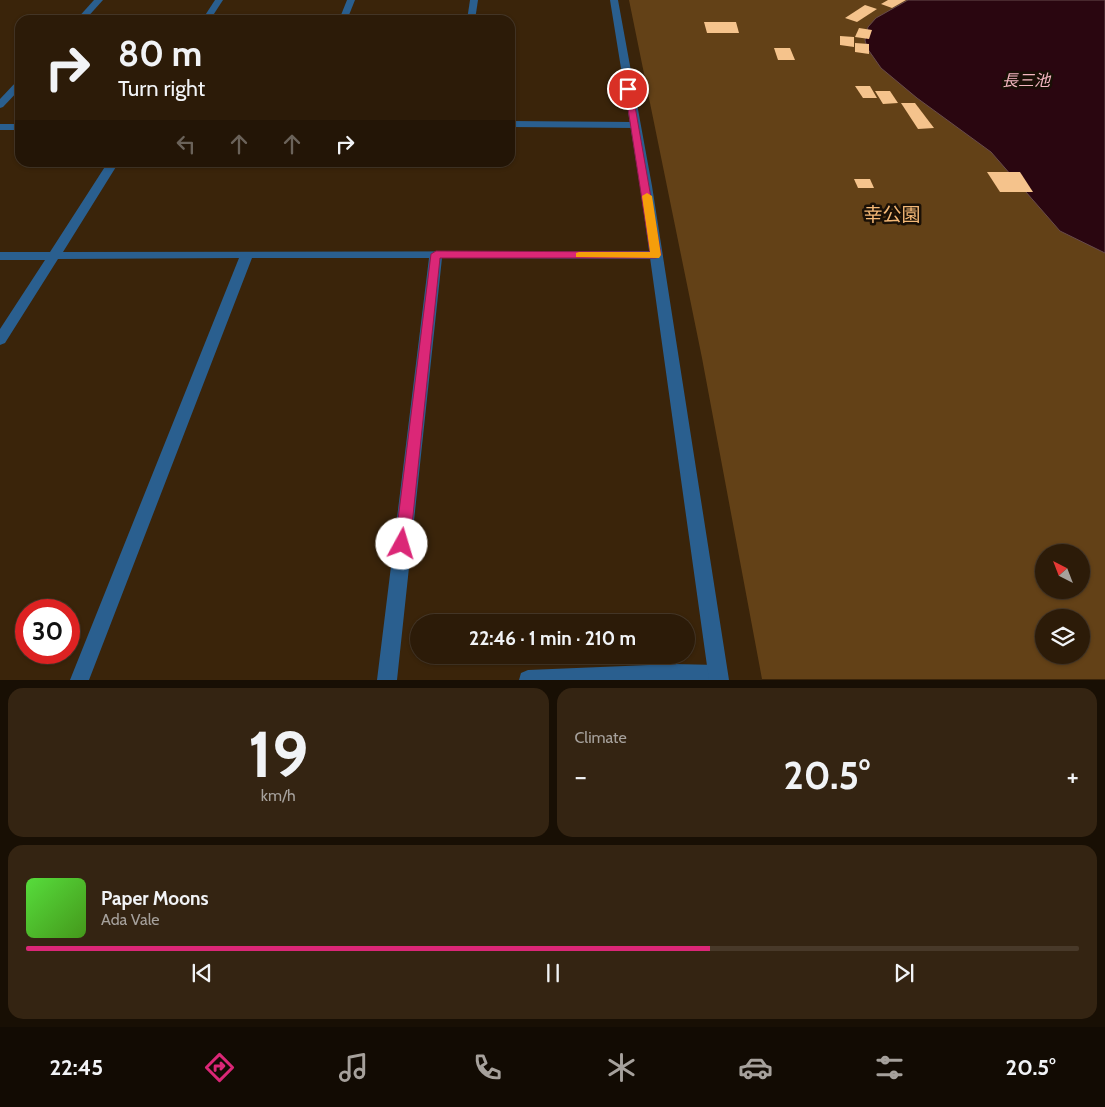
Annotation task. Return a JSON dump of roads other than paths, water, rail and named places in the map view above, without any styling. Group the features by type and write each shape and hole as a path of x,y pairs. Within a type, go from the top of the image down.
{"street":[{"path":"85,15 99,0"},
{"path":"209,15 219,0"},
{"path":"345,15 351,0"},
{"path":"472,15 474,0"},
{"path":"528,680 673,674 719,677 656,255 614,0"},
{"path":"0,105 15,89"},
{"path":"515,124 634,125"},
{"path":"0,127 15,127"},
{"path":"0,340 111,167"},
{"path":"0,256 248,254 656,255"},
{"path":"79,680 248,254"},
{"path":"387,680 436,254"}],"water":[{"name":"長三池","path":"908,0 1105,0 1105,253 1060,231 991,152 917,98 881,68 867,48 865,40 868,27 876,18"}],"park label":[{"name":"幸公園","path":"892,214"}]}
